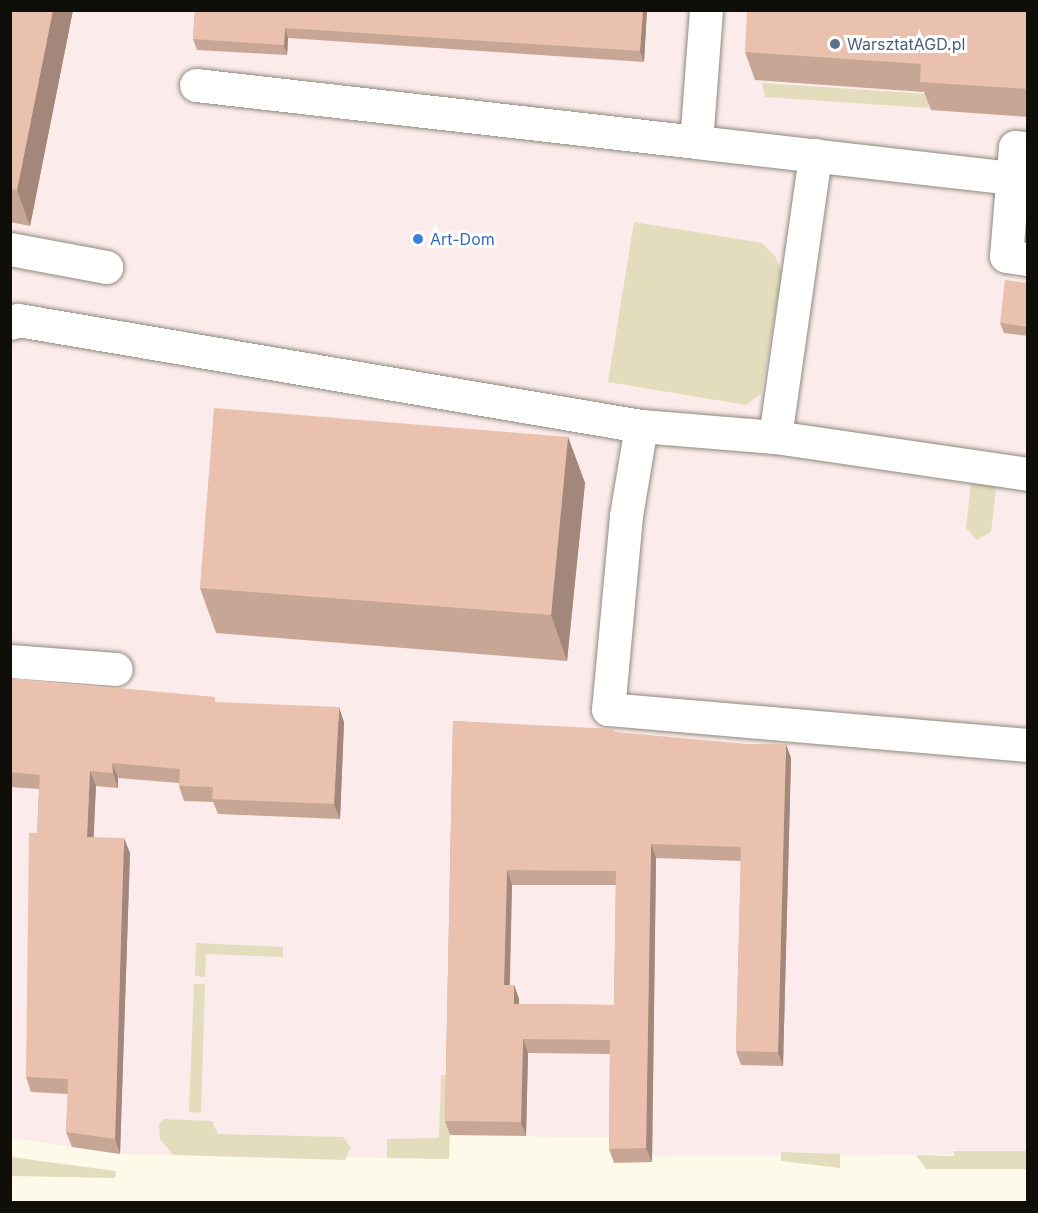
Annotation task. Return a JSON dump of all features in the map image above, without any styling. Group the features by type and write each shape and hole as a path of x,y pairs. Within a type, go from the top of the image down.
{"lane":[{"path":"696,142 706,10"},
{"path":"196,85 1013,178"},
{"path":"1028,148 1015,147 1006,256 1028,259"},
{"path":"775,437 815,155"},
{"path":"10,249 106,267"},
{"path":"10,323 18,320 641,426 775,437 1028,474"},
{"path":"641,426 626,516 608,709 1028,745"},
{"path":"10,661 116,669"}],"shaded area":[{"path":"11,11 1027,11 1027,1154 652,1156 614,1138 450,1135 449,1159 120,1154 11,1138"},
{"path":"762,83 929,94 929,108 765,97"},
{"path":"634,222 762,243 775,256 782,272 761,394 746,405 608,382"},
{"path":"976,478 993,480 996,488 991,532 977,540 966,528 971,484"},
{"path":"196,943 283,947 283,957 206,954 205,977 195,976"},
{"path":"194,984 205,984 201,1113 189,1112"},
{"path":"441,1075 451,1075 449,1159 387,1158 387,1139 439,1138"},
{"path":"164,1119 212,1121 218,1134 343,1137 351,1148 345,1160 173,1155 160,1139 159,1124"},
{"path":"954,1151 1027,1151 1027,1169 926,1169 916,1155 954,1156"},
{"path":"781,1152 840,1154 840,1168 781,1161"},
{"path":"11,1157 116,1171 115,1178 11,1176"}],"building":[{"path":"10,10 53,10 17,190 10,189"},
{"path":"195,10 643,10 640,51 285,28 284,45 193,39"},
{"path":"747,10 1028,10 1028,89 920,82 921,64 745,52"},
{"path":"1005,280 1028,283 1028,327 1000,323"},
{"path":"214,408 568,437 551,615 200,588"},
{"path":"10,678 215,697 215,702 339,707 334,804 212,799 213,787 179,786 180,769 112,763 113,773 90,771 87,837 124,838 115,1139 66,1132 68,1079 26,1077 29,833 37,833 40,775 10,772"},
{"path":"453,721 614,729 615,732 746,744 786,744 778,1052 736,1051 741,847 651,844 646,1148 609,1149 610,1040 523,1039 521,1122 445,1121","holes":["507,870 616,871 614,1005 514,1004 514,985 504,985"]}],"place":[{"name":"WarsztatAGD.pl","path":"835,44"},
{"name":"Art-Dom","path":"418,239"}]}
